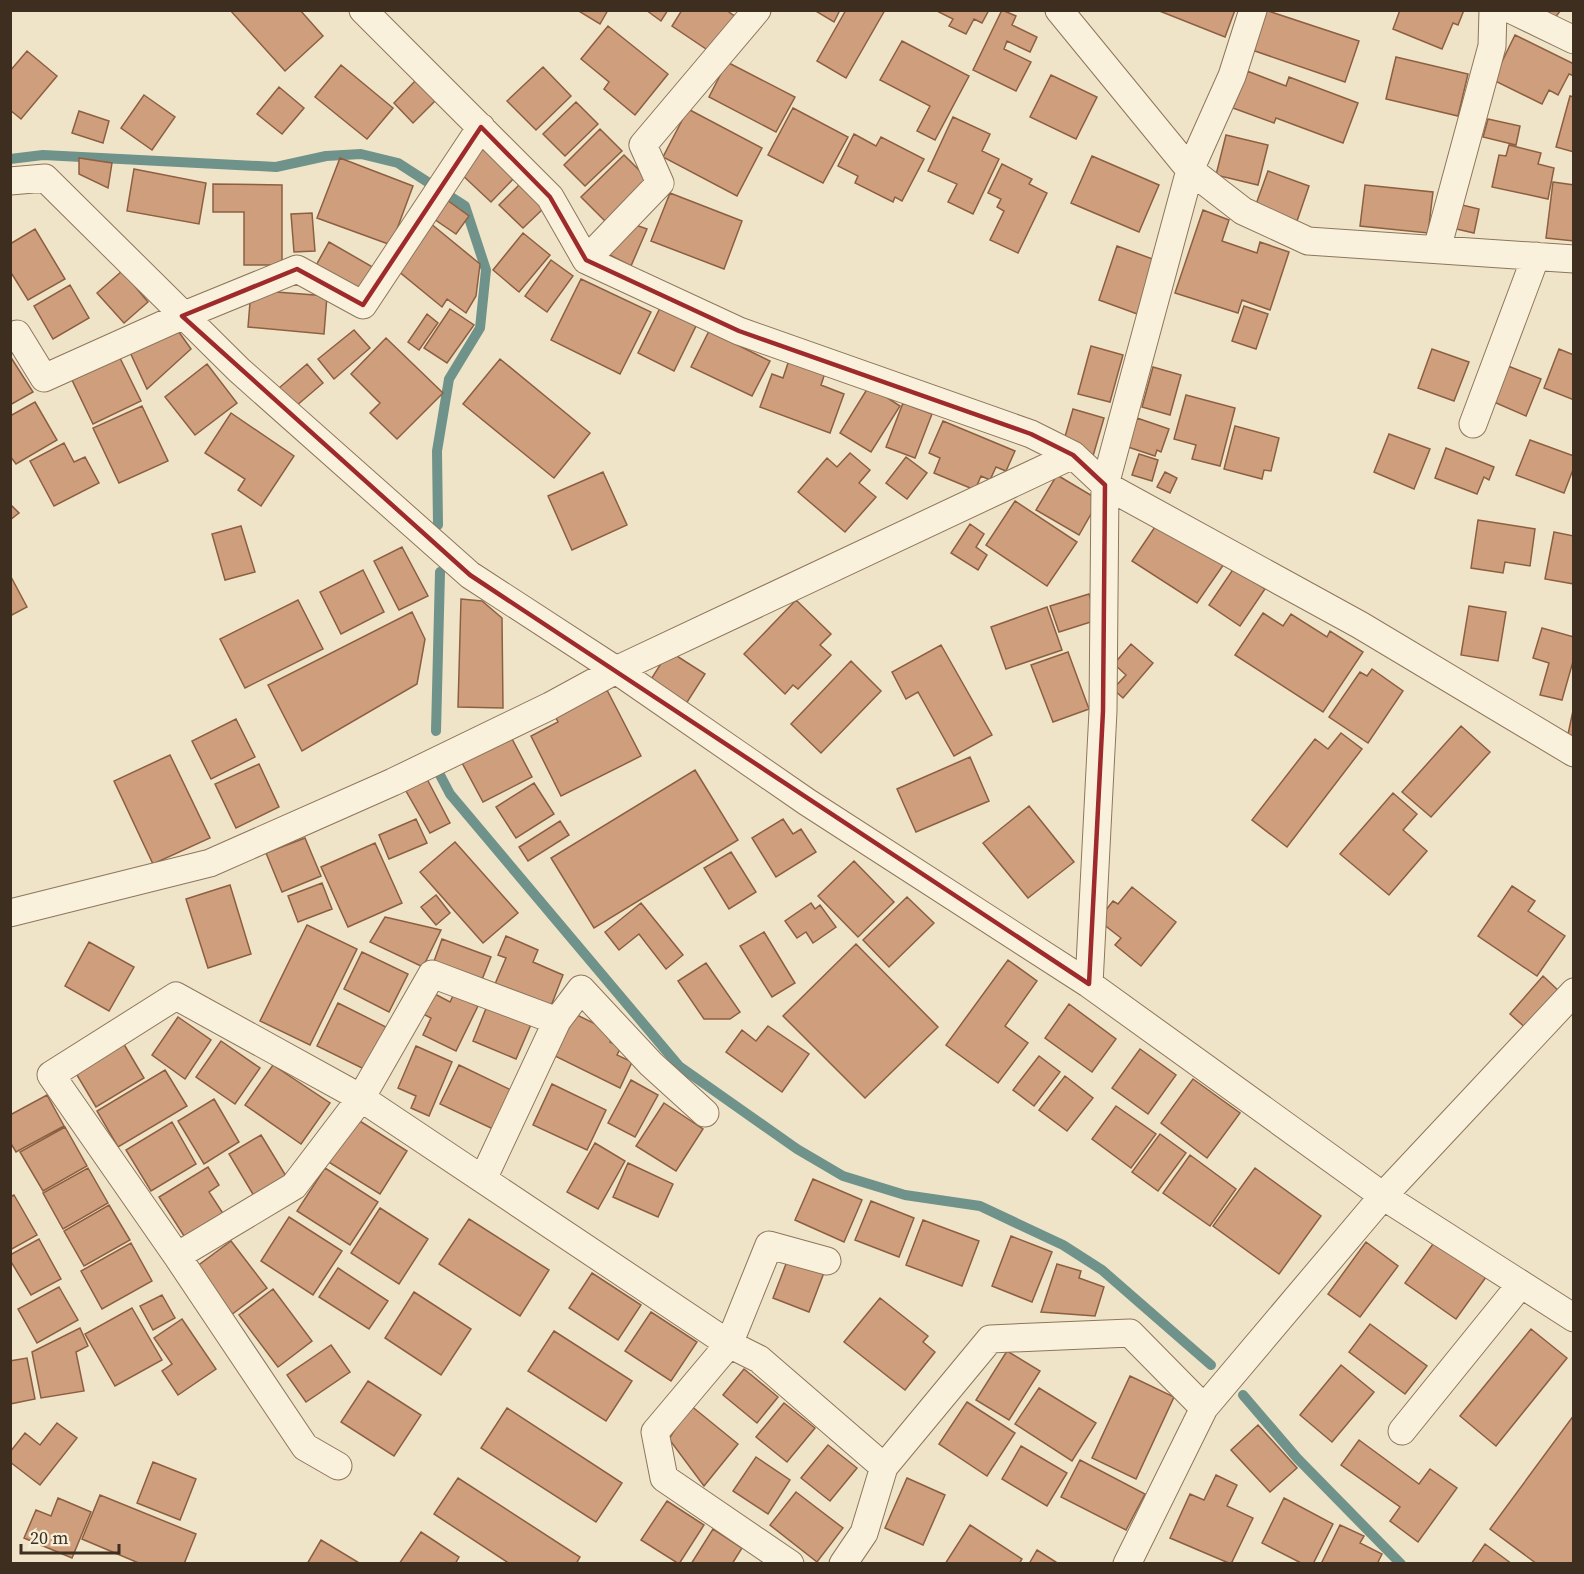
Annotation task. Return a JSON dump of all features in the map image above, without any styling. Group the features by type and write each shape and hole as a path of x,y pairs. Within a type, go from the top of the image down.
{"street":[{"path":"363,10 550,197 586,260 739,331 1030,434 1073,455 1104,485 1360,625 1574,753"},
{"path":"586,260 660,183 643,145 757,10"},
{"path":"1059,10 1190,170 1243,211 1308,241 1574,259"},
{"path":"1089,984 1103,711 1104,485 1190,170 1232,76 1253,10"},
{"path":"1437,249 1492,46 1493,10"},
{"path":"1512,10 1574,40"},
{"path":"17,334 44,378 182,316 297,269 363,305 441,184 481,127"},
{"path":"10,181 45,178 182,316 470,575 616,670 807,802 1089,984 1383,1196 1574,1318"},
{"path":"1473,424 1536,256"},
{"path":"10,913 210,862 404,777 550,706 616,670 1073,455"},
{"path":"177,1257 294,1186 361,1098 432,974 557,1021"},
{"path":"483,1179 557,1021 581,989 651,1064 705,1113"},
{"path":"1127,1563 1204,1408 1383,1196 1574,992"},
{"path":"338,1466 305,1447 51,1075 176,996 361,1098 729,1344 759,1359 884,1467"},
{"path":"790,1563 764,1548 664,1478 655,1432 729,1344 769,1245 827,1261"},
{"path":"1402,1431 1521,1284"},
{"path":"843,1563 864,1533 884,1467 990,1339 1130,1333 1204,1408"}],"highlighted area":[{"path":"481,127 550,197 586,260 739,331 1031,434 1073,455 1105,485 1103,711 1089,984 470,575 182,316 297,269 363,305"}],"building":[{"path":"230,10 300,10 323,36 285,71"},
{"path":"577,10 608,10 600,24"},
{"path":"646,10 668,10 661,21"},
{"path":"682,10 726,10 736,17 712,53 672,26"},
{"path":"814,10 840,10 834,22"},
{"path":"846,10 885,10 846,78 817,61"},
{"path":"935,10 989,10 982,23 974,19 966,34 949,26 953,19"},
{"path":"1002,10 1016,16 1012,25 1037,37 1030,52 1007,41 1004,49 1031,62 1016,91 973,70"},
{"path":"1157,10 1235,10 1225,37"},
{"path":"1265,10 1359,41 1345,82 1252,50"},
{"path":"1400,10 1464,10 1458,25 1453,23 1442,49 1393,29"},
{"path":"1543,10 1561,10 1554,19"},
{"path":"608,26 668,74 635,115 604,89 609,82 581,59"},
{"path":"1515,35 1574,64 1574,76 1569,74 1558,95 1549,90 1542,104 1493,80"},
{"path":"902,41 969,76 935,140 917,131 930,106 880,80"},
{"path":"27,51 57,76 21,119 10,110 10,71"},
{"path":"1396,57 1468,74 1458,116 1386,99"},
{"path":"727,62 795,97 776,132 709,97"},
{"path":"341,65 393,108 367,139 315,97"},
{"path":"543,67 571,96 536,130 507,101"},
{"path":"1247,71 1286,86 1289,77 1358,103 1343,143 1276,118 1274,123 1233,108"},
{"path":"1051,75 1097,97 1076,139 1030,117"},
{"path":"416,80 436,100 413,123 394,103"},
{"path":"279,87 304,108 282,134 257,114"},
{"path":"144,95 175,117 152,150 121,128"},
{"path":"1570,96 1574,97 1574,152 1556,147"},
{"path":"576,102 598,124 565,156 543,134"},
{"path":"793,108 848,137 823,183 768,155"},
{"path":"688,109 762,148 737,196 663,157"},
{"path":"79,111 109,121 103,143 72,133"},
{"path":"953,117 990,134 982,151 999,159 973,214 948,202 957,184 928,171"},
{"path":"1488,119 1520,126 1516,145 1483,137"},
{"path":"600,129 622,151 585,186 564,165"},
{"path":"854,134 876,146 881,137 924,159 902,201 895,197 893,202 855,183 858,176 838,166"},
{"path":"1226,135 1268,145 1258,185 1216,175"},
{"path":"1509,145 1541,153 1538,164 1554,168 1548,199 1492,187 1499,155 1506,156"},
{"path":"484,146 516,176 491,202 459,172"},
{"path":"624,155 650,181 607,223 581,197"},
{"path":"1092,156 1159,185 1139,232 1071,203"},
{"path":"79,158 112,163 108,188 79,174"},
{"path":"340,158 413,186 391,245 317,218"},
{"path":"1002,164 1032,179 1029,184 1047,193 1018,253 990,240 1004,211 997,207 1001,199 988,193"},
{"path":"134,169 206,183 199,224 127,211"},
{"path":"1268,171 1309,186 1297,221 1255,207"},
{"path":"1553,182 1574,185 1574,241 1546,238"},
{"path":"521,183 544,208 523,228 499,205"},
{"path":"213,184 282,185 282,265 244,265 244,212 213,212"},
{"path":"1365,185 1433,192 1428,233 1360,226"},
{"path":"670,193 742,221 724,269 651,241"},
{"path":"447,200 469,216 456,234 434,219"},
{"path":"1458,204 1479,209 1474,233 1452,228"},
{"path":"1203,210 1229,220 1222,241 1257,253 1260,242 1289,252 1270,310 1242,300 1238,313 1175,293"},
{"path":"312,213 315,251 294,252 291,214"},
{"path":"430,223 480,264 476,296 466,313 447,299 442,307 397,270"},
{"path":"630,223 647,229 631,266 606,253"},
{"path":"35,229 65,279 28,300 10,271 10,244"},
{"path":"523,233 550,255 519,292 493,270"},
{"path":"329,242 376,269 360,296 314,269"},
{"path":"1117,246 1158,261 1140,315 1099,300"},
{"path":"551,260 573,276 547,312 525,296"},
{"path":"122,271 148,302 124,323 97,293"},
{"path":"581,279 651,312 620,374 551,340"},
{"path":"70,285 89,318 53,339 34,306"},
{"path":"251,290 327,296 324,334 248,327"},
{"path":"1244,306 1268,314 1256,349 1232,341"},
{"path":"660,308 696,326 674,371 638,353"},
{"path":"450,309 474,325 447,363 424,348"},
{"path":"427,314 438,323 419,350 408,342"},
{"path":"176,328 191,349 147,389 129,350"},
{"path":"354,330 370,348 334,379 318,359"},
{"path":"709,331 770,361 752,396 691,367"},
{"path":"386,338 443,393 397,439 370,413 380,403 351,374"},
{"path":"1091,346 1123,355 1110,402 1078,394"},
{"path":"1432,349 1469,362 1454,401 1418,388"},
{"path":"1559,349 1574,355 1574,400 1544,388"},
{"path":"10,356 33,392 10,405"},
{"path":"120,358 141,401 93,424 72,380"},
{"path":"500,359 590,433 554,478 463,404"},
{"path":"789,360 825,373 821,385 844,394 830,433 760,407 772,374 783,378"},
{"path":"207,364 237,403 195,435 165,397"},
{"path":"307,364 323,383 296,406 279,388"},
{"path":"1508,366 1541,379 1526,416 1494,402"},
{"path":"1153,367 1181,375 1170,415 1142,407"},
{"path":"869,386 900,406 871,452 840,433"},
{"path":"1186,395 1235,408 1220,466 1192,459 1196,445 1174,439"},
{"path":"35,402 57,440 16,464 10,456 10,416"},
{"path":"903,403 932,414 915,458 886,447"},
{"path":"142,406 168,461 119,483 93,428"},
{"path":"1073,409 1104,418 1093,456 1062,447"},
{"path":"231,413 294,456 261,506 238,490 245,479 205,453"},
{"path":"1137,418 1169,429 1161,452 1157,450 1155,456 1128,447"},
{"path":"943,421 1015,451 1006,471 996,467 990,480 981,476 975,490 934,473 940,458 929,453"},
{"path":"1235,426 1279,438 1271,471 1264,470 1262,479 1224,469"},
{"path":"1389,434 1430,449 1414,489 1374,472"},
{"path":"1530,440 1574,456 1574,467 1564,493 1516,475"},
{"path":"64,443 74,462 85,457 99,483 54,506 30,461"},
{"path":"1446,448 1494,467 1489,480 1484,477 1477,494 1435,478"},
{"path":"850,453 870,470 859,483 876,497 845,532 798,492 827,458 837,467"},
{"path":"1139,454 1158,460 1152,481 1132,475"},
{"path":"906,457 927,473 907,499 886,483"},
{"path":"603,472 627,525 572,550 548,496"},
{"path":"1165,472 1177,478 1170,493 1157,487"},
{"path":"1057,475 1099,500 1079,535 1036,510"},
{"path":"1015,501 1077,542 1047,586 986,545"},
{"path":"10,504 19,513 10,520"},
{"path":"1478,520 1535,529 1530,566 1505,562 1503,573 1471,568"},
{"path":"970,524 984,534 976,547 987,555 978,570 951,553"},
{"path":"1157,524 1224,564 1197,603 1132,561"},
{"path":"241,526 255,572 225,580 212,534"},
{"path":"1554,532 1574,536 1574,584 1545,579"},
{"path":"402,547 428,596 399,610 374,561"},
{"path":"1234,568 1265,589 1240,626 1209,605"},
{"path":"363,570 384,612 341,634 320,592"},
{"path":"10,575 27,607 10,616"},
{"path":"1089,594 1097,620 1059,632 1050,606"},
{"path":"461,599 482,601 502,618 503,708 458,707"},
{"path":"298,600 323,649 245,688 220,639"},
{"path":"796,600 831,634 820,645 831,655 798,689 793,685 785,694 744,654"},
{"path":"1469,606 1506,612 1498,661 1461,655"},
{"path":"1047,607 1062,650 1006,669 991,627"},
{"path":"412,612 425,639 417,684 302,751 268,685"},
{"path":"1263,613 1283,626 1291,614 1327,637 1330,631 1363,652 1323,712 1235,655"},
{"path":"1542,628 1574,637 1574,658 1562,700 1540,695 1549,663 1533,658"},
{"path":"1131,644 1153,663 1123,698 1113,689 1126,675 1114,664"},
{"path":"941,645 992,735 954,756 918,692 906,699 892,672"},
{"path":"669,651 705,674 684,707 648,684"},
{"path":"1068,652 1089,709 1053,722 1031,665"},
{"path":"851,661 881,691 821,753 791,724"},
{"path":"1372,669 1403,691 1368,743 1329,717 1360,672 1367,676"},
{"path":"607,690 641,756 561,796 531,736 558,722 555,716"},
{"path":"1574,706 1574,741 1567,739"},
{"path":"236,719 255,757 211,779 192,741"},
{"path":"1461,726 1490,752 1431,817 1402,792"},
{"path":"1341,733 1362,749 1287,847 1252,820 1315,739 1328,749"},
{"path":"510,735 532,777 483,802 461,761"},
{"path":"170,755 210,838 153,864 114,781"},
{"path":"970,757 989,801 916,832 897,789"},
{"path":"259,764 279,807 236,828 215,784"},
{"path":"695,770 738,840 594,928 551,858"},
{"path":"427,779 450,823 430,833 406,791"},
{"path":"534,783 554,814 516,838 496,807"},
{"path":"1393,793 1417,814 1403,830 1427,851 1389,895 1340,854"},
{"path":"1029,806 1074,862 1028,898 983,843"},
{"path":"416,819 427,843 389,859 379,835"},
{"path":"783,819 793,834 801,829 816,852 776,877 752,838"},
{"path":"560,821 569,835 528,861 519,847"},
{"path":"305,838 321,876 282,892 266,853"},
{"path":"455,842 518,913 483,943 420,872"},
{"path":"375,843 402,903 348,927 321,867"},
{"path":"731,852 756,892 729,909 704,868"},
{"path":"854,861 894,902 858,937 818,896"},
{"path":"322,883 332,909 298,922 288,896"},
{"path":"230,885 251,954 208,968 186,899"},
{"path":"1512,886 1535,901 1528,911 1565,936 1537,976 1478,936"},
{"path":"1132,887 1176,922 1141,966 1115,945 1121,938 1098,920 1113,901 1118,904"},
{"path":"436,895 450,913 436,925 421,907"},
{"path":"907,897 934,923 889,967 863,940"},
{"path":"641,903 683,955 666,969 639,934 619,950 605,932"},
{"path":"811,903 815,909 820,905 836,927 813,943 806,932 797,938 785,921"},
{"path":"385,917 441,930 423,967 370,942"},
{"path":"307,925 357,949 310,1045 260,1021"},
{"path":"764,932 795,983 772,997 740,946"},
{"path":"506,936 538,950 533,962 563,975 551,1006 495,984 506,958 498,955"},
{"path":"442,939 491,957 481,982 433,964"},
{"path":"89,942 134,967 109,1011 65,986"},
{"path":"856,944 938,1027 865,1098 783,1016"},
{"path":"362,952 408,974 389,1012 344,989"},
{"path":"1008,960 1037,981 1005,1026 1028,1043 998,1083 946,1045"},
{"path":"706,963 740,1012 730,1019 704,1019 678,981"},
{"path":"1543,976 1561,993 1528,1030 1510,1014"},
{"path":"431,992 450,1002 454,994 478,1006 456,1051 423,1035 431,1018 421,1013"},
{"path":"489,1001 533,1020 516,1059 473,1041"},
{"path":"338,1003 386,1027 366,1070 317,1046"},
{"path":"1069,1004 1116,1039 1092,1072 1045,1038"},
{"path":"575,1014 614,1033 610,1042 621,1047 617,1055 632,1062 620,1088 555,1056"},
{"path":"178,1017 211,1040 185,1079 152,1055"},
{"path":"768,1026 809,1054 782,1092 726,1052 742,1030 756,1041"},
{"path":"122,1041 144,1078 96,1107 74,1070"},
{"path":"221,1041 260,1068 235,1104 196,1077"},
{"path":"416,1046 452,1062 429,1116 411,1108 416,1096 398,1088"},
{"path":"1140,1049 1176,1075 1148,1114 1112,1088"},
{"path":"1039,1056 1060,1072 1034,1106 1013,1090"},
{"path":"273,1065 330,1103 301,1144 245,1105"},
{"path":"459,1065 511,1090 493,1129 440,1104"},
{"path":"165,1070 187,1106 118,1147 97,1111"},
{"path":"1065,1076 1093,1098 1067,1131 1039,1110"},
{"path":"1193,1079 1240,1113 1207,1158 1161,1123"},
{"path":"631,1080 658,1095 635,1137 608,1123"},
{"path":"552,1084 606,1110 587,1150 533,1125"},
{"path":"47,1095 64,1126 16,1152 10,1142 10,1115"},
{"path":"214,1099 239,1142 204,1164 178,1121"},
{"path":"664,1103 703,1129 676,1171 636,1146"},
{"path":"1116,1106 1156,1134 1131,1168 1092,1139"},
{"path":"355,1118 407,1151 380,1194 327,1161"},
{"path":"172,1122 196,1164 151,1191 126,1150"},
{"path":"65,1127 87,1166 43,1191 20,1152"},
{"path":"1160,1134 1186,1153 1158,1191 1132,1172"},
{"path":"261,1135 286,1176 254,1196 229,1154"},
{"path":"595,1143 625,1161 598,1209 567,1192"},
{"path":"1190,1155 1236,1189 1210,1226 1163,1193"},
{"path":"628,1163 673,1184 658,1217 613,1197"},
{"path":"208,1167 219,1185 209,1192 224,1215 186,1239 159,1197"},
{"path":"88,1168 108,1203 63,1229 43,1193"},
{"path":"325,1168 378,1202 350,1245 297,1211"},
{"path":"1255,1168 1321,1216 1279,1274 1213,1226"},
{"path":"813,1179 862,1200 844,1242 795,1220"},
{"path":"14,1195 37,1235 10,1250 10,1197"},
{"path":"871,1201 914,1218 899,1257 855,1240"},
{"path":"109,1205 130,1240 84,1266 64,1231"},
{"path":"380,1208 428,1239 399,1284 351,1253"},
{"path":"289,1217 342,1251 313,1295 261,1261"},
{"path":"469,1219 549,1270 520,1316 439,1264"},
{"path":"923,1220 979,1241 962,1286 906,1265"},
{"path":"1011,1236 1052,1252 1032,1302 992,1286"},
{"path":"1438,1237 1489,1273 1456,1319 1405,1283"},
{"path":"39,1239 61,1279 31,1295 10,1260 10,1255"},
{"path":"231,1241 267,1288 231,1315 196,1267"},
{"path":"1366,1242 1398,1266 1360,1317 1328,1294"},
{"path":"131,1243 152,1281 102,1309 81,1271"},
{"path":"789,1256 825,1270 809,1312 773,1298"},
{"path":"1057,1264 1081,1271 1079,1278 1104,1287 1095,1316 1041,1312"},
{"path":"338,1268 388,1301 369,1329 319,1297"},
{"path":"592,1273 641,1305 618,1340 569,1308"},
{"path":"59,1287 78,1320 37,1343 18,1309"},
{"path":"273,1289 312,1341 278,1367 239,1315"},
{"path":"414,1292 471,1329 441,1375 385,1338"},
{"path":"162,1295 175,1318 153,1330 140,1306"},
{"path":"880,1298 928,1336 923,1342 935,1352 905,1390 844,1342"},
{"path":"132,1308 162,1360 115,1386 85,1334"},
{"path":"651,1312 697,1342 671,1381 625,1351"},
{"path":"182,1319 216,1369 178,1395 162,1371 172,1364 154,1338"},
{"path":"1370,1324 1427,1366 1405,1394 1349,1352"},
{"path":"80,1328 88,1346 76,1352 84,1391 41,1398 32,1352"},
{"path":"1531,1329 1567,1358 1496,1446 1460,1416"},
{"path":"554,1331 632,1381 606,1421 528,1371"},
{"path":"331,1345 350,1372 306,1402 287,1375"},
{"path":"1007,1351 1040,1371 1009,1420 976,1400"},
{"path":"27,1358 35,1399 10,1404 10,1361"},
{"path":"1341,1365 1374,1392 1332,1442 1300,1415"},
{"path":"744,1369 778,1397 757,1423 723,1395"},
{"path":"1130,1376 1174,1397 1136,1479 1092,1458"},
{"path":"368,1381 421,1415 394,1456 341,1422"},
{"path":"1039,1388 1096,1423 1072,1461 1015,1424"},
{"path":"967,1402 1015,1433 987,1476 939,1444"},
{"path":"784,1403 815,1428 787,1462 756,1437"},
{"path":"690,1405 738,1444 704,1486 669,1439"},
{"path":"507,1408 622,1483 596,1522 481,1448"},
{"path":"1574,1415 1574,1564 1537,1564 1490,1529"},
{"path":"57,1423 77,1438 40,1485 10,1462 10,1452 25,1433 40,1445"},
{"path":"1258,1425 1297,1468 1270,1492 1231,1450"},
{"path":"1359,1440 1419,1484 1430,1469 1457,1488 1418,1542 1390,1521 1400,1507 1341,1465"},
{"path":"828,1445 857,1468 830,1501 801,1478"},
{"path":"1021,1446 1067,1473 1047,1506 1002,1479"},
{"path":"756,1457 790,1480 768,1514 733,1491"},
{"path":"1080,1460 1145,1494 1126,1530 1061,1497"},
{"path":"153,1462 196,1479 180,1520 137,1503"},
{"path":"1216,1475 1237,1485 1227,1506 1253,1518 1231,1564 1170,1538 1190,1494 1204,1500"},
{"path":"458,1478 580,1557 576,1564 510,1564 434,1514"},
{"path":"907,1478 945,1495 923,1545 885,1528"},
{"path":"796,1492 843,1528 817,1562 770,1525"},
{"path":"100,1495 196,1534 184,1564 141,1564 82,1539"},
{"path":"58,1498 91,1512 72,1558 24,1538 36,1510 51,1516"},
{"path":"1284,1498 1333,1524 1313,1564 1303,1564 1262,1543"},
{"path":"667,1501 704,1525 679,1564 641,1540"},
{"path":"970,1525 1022,1559 1019,1564 945,1564"},
{"path":"1340,1525 1364,1536 1360,1543 1382,1554 1377,1564 1321,1564"},
{"path":"713,1529 742,1548 732,1564 691,1564"},
{"path":"421,1532 459,1557 455,1564 399,1564"},
{"path":"321,1540 361,1564 307,1564"},
{"path":"1485,1544 1512,1564 1471,1564"},
{"path":"1037,1550 1059,1564 1029,1564"}],"waterway":[{"path":"10,159 43,155 276,167 326,156 361,154 398,163 465,206 486,270 480,328 449,379 437,451 438,525"},
{"path":"436,731 440,572"},
{"path":"440,775 450,794 679,1066 797,1149 843,1176 905,1195 980,1206 1063,1245 1102,1270 1211,1365"},
{"path":"1243,1395 1297,1458 1401,1564"}]}
